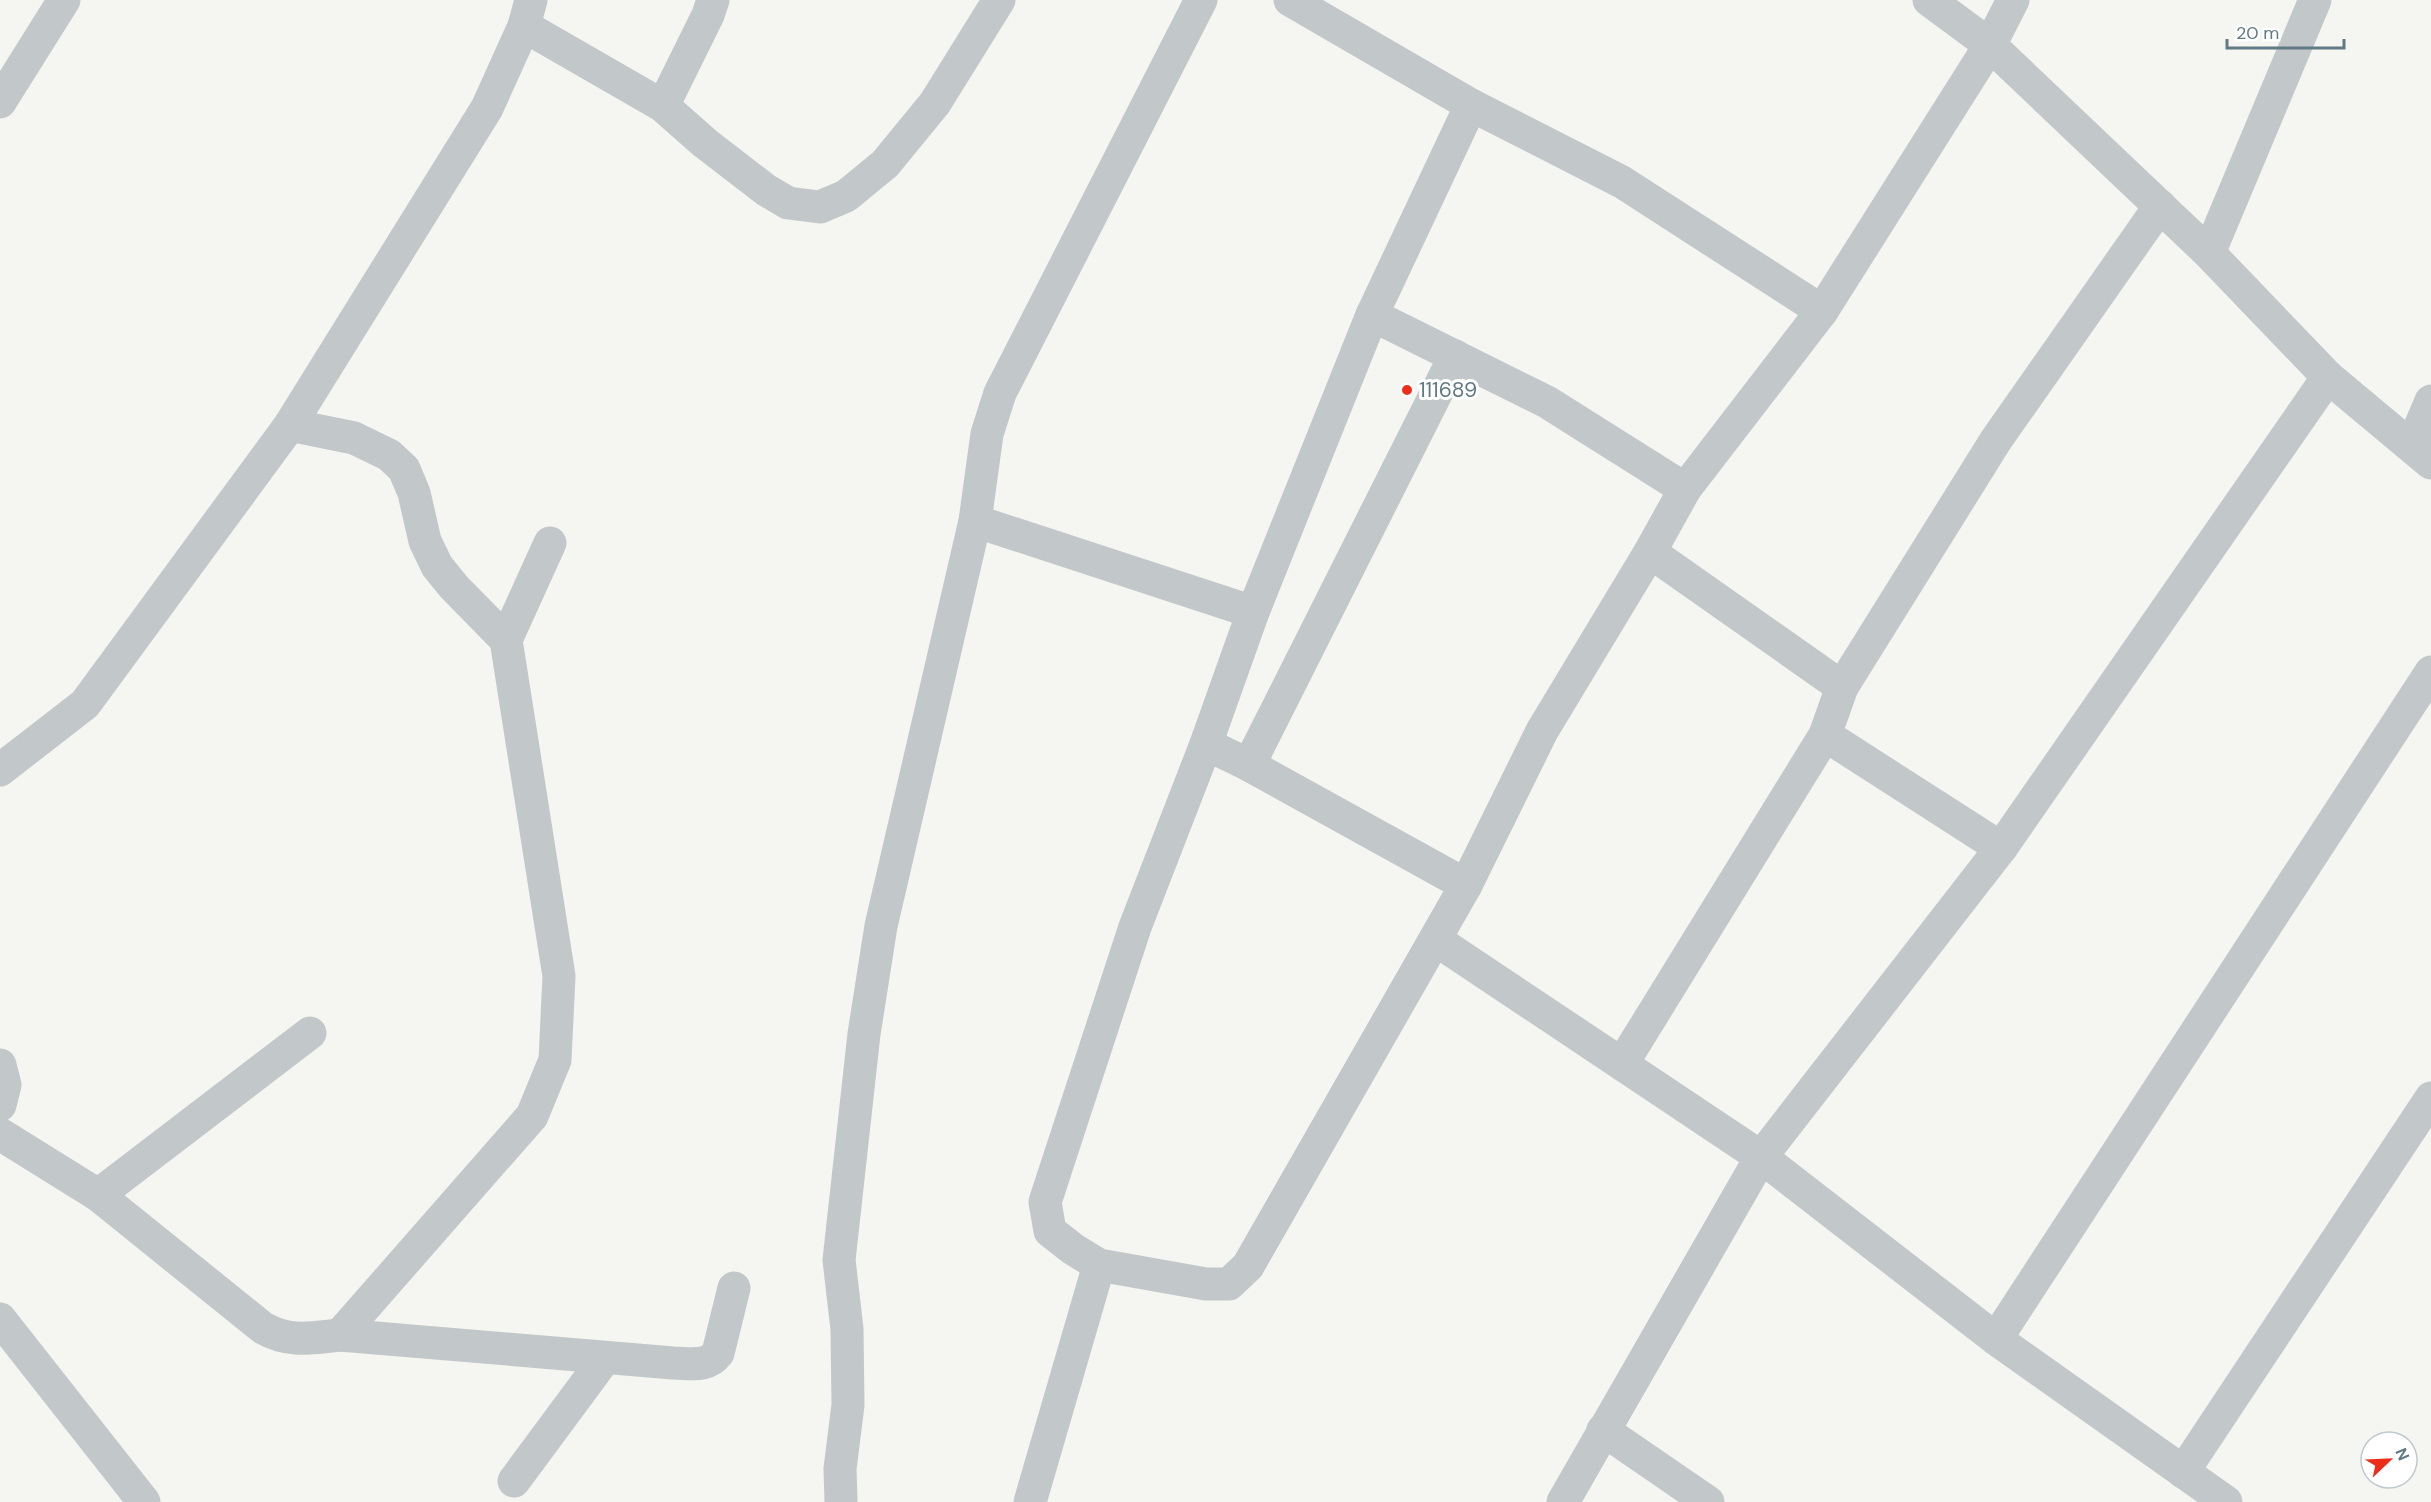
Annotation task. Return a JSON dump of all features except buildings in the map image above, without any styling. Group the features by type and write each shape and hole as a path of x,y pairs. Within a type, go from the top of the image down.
{"street":[{"path":"0,102 64,0"},
{"path":"663,106 713,0"},
{"path":"0,770 85,704 290,424 488,108 528,13 663,106 705,143 766,190 788,203 820,207 846,196 885,164 935,104 999,0"},
{"path":"841,1502 840,1469 848,1405 847,1329 839,1260 864,1034 881,926 975,521 987,434 1000,393 1201,0"},
{"path":"1290,0 1472,105 1622,182 1822,311"},
{"path":"1929,0 1990,45 2209,253 2328,377 2421,454 2431,401"},
{"path":"1472,105 1372,315 1253,612 1206,744 1135,927 1045,1202 1050,1231 1099,1265 1206,1284 1229,1284 1248,1266 1436,940 1466,885 1542,730 1650,552 1685,489 1822,311 1990,45 2013,0"},
{"path":"2209,253 2315,0"},
{"path":"1622,1064 1825,735 1842,687 1996,440 2160,206"},
{"path":"1372,315 1547,402 1685,489"},
{"path":"1249,765 1455,356"},
{"path":"1563,1502 1761,1157 2001,848 2328,377"},
{"path":"290,424 354,438 389,455 404,469 414,493 425,541 437,566 506,640"},
{"path":"975,521 1253,612"},
{"path":"340,1335 532,1116 555,1060 559,976 506,640 550,543"},
{"path":"1650,552 1842,687"},
{"path":"1996,1339 2431,672"},
{"path":"1825,735 2001,848"},
{"path":"1206,744 1249,765 1466,885"},
{"path":"1436,940 1761,1157 1996,1339 2226,1502"},
{"path":"98,1195 310,1033"},
{"path":"0,1065 5,1085 0,1105"},
{"path":"2183,1472 2431,1098"},
{"path":"0,1134 98,1195 263,1328 278,1336 295,1339 340,1335 605,1358 705,1364 713,1360 718,1353 734,1288"},
{"path":"1029,1502 1099,1265"},
{"path":"0,1319 144,1502"},
{"path":"514,1481 605,1358"},
{"path":"1603,1430 1708,1502"}],"place":[{"name":"111689","path":"1407,390"}]}
